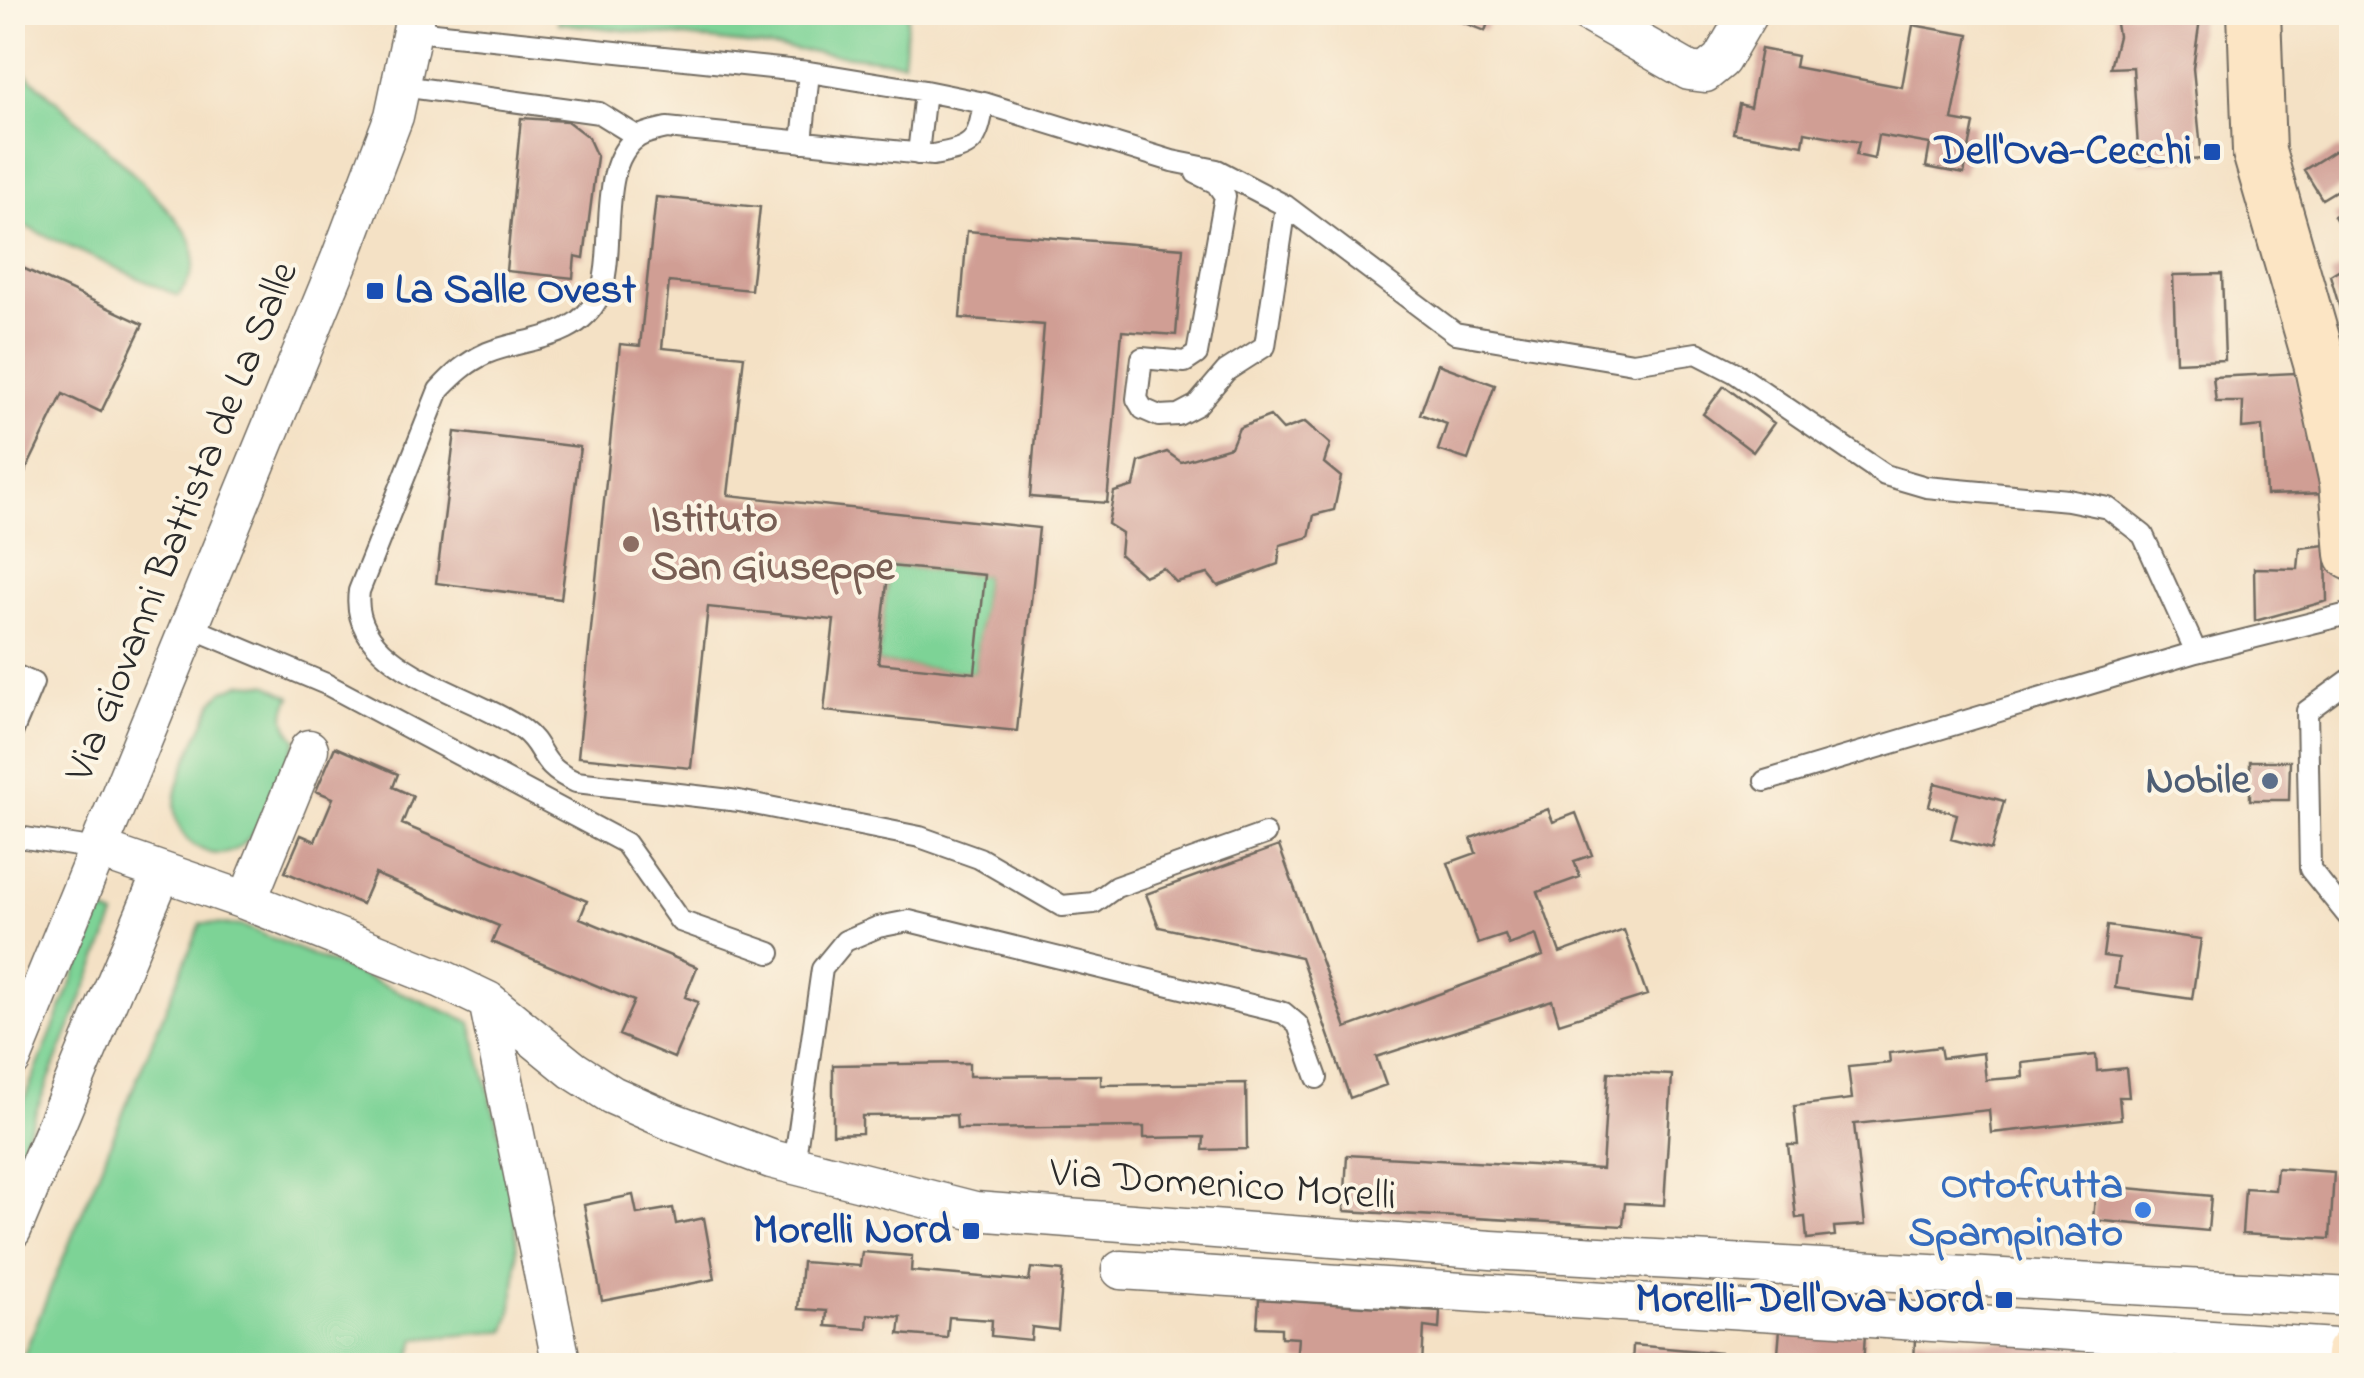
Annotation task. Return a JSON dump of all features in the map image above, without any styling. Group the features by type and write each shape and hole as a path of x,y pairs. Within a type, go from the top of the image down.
{"main road":[{"path":"2254,12 2259,152 2320,363 2346,482 2352,554"},
{"path":"2350,1366 2352,1352"}],"street":[{"path":"1586,12 1690,71 1705,73 1722,60 1749,12"},
{"name":"Via Giovanni Battista de La Salle","path":"12,1059 346,241 402,86 415,22"},
{"path":"247,901 309,749"},
{"name":"Via Domenico Morelli","path":"97,850 247,901 488,1001 572,1070 612,1095 794,1165 975,1211 1490,1250 2352,1297"},
{"path":"12,1230 162,872"},
{"path":"488,1001 562,1366"},
{"path":"1121,1270 2352,1352"}],"lane":[{"path":"415,22 809,72 926,91 984,103 1232,176 1286,206 1455,334 1633,364 1697,353 1734,372 1884,475 1926,487 2068,500 2108,508 2142,536 2196,652"},
{"path":"802,142 809,72"},
{"path":"402,86 599,113 638,137"},
{"path":"918,154 926,91"},
{"path":"984,103 978,135 966,149 918,154 668,128 638,137 623,154 614,181 600,294 587,315 567,330 489,352 462,366 439,390 359,591 357,609 371,643 390,658 526,732 556,774 576,782 739,801 920,837 979,858 1062,906 1094,903 1116,887 1265,834"},
{"path":"1172,161 1216,183 1225,196 1197,354 1185,362 1142,358 1136,399 1143,409 1159,416 1178,415 1197,406 1226,371 1265,346 1286,206"},
{"path":"1765,782 2196,652 2352,612"},
{"path":"190,626 326,684 625,843 680,921 770,953"},
{"path":"12,674 33,683 12,732"},
{"path":"2352,678 2307,712 2310,869 2352,921"},
{"path":"12,836 97,850"},
{"path":"794,1165 822,969 844,941 878,927 909,921 1284,1013 1298,1025 1317,1078"}],"green space":[{"path":"559,12 908,13 903,62 558,23"},
{"path":"13,63 109,150 180,224 193,247 194,262 178,296 13,221"},
{"path":"889,566 985,575 975,673 878,663"},
{"path":"243,683 269,685 291,697 285,720 297,740 273,800 248,839 232,851 214,854 194,845 182,832 176,816 177,792 213,702 222,692"},
{"path":"101,911 115,917 13,1168 13,1127"},
{"path":"201,923 243,926 471,1022 500,1136 515,1216 514,1294 506,1331 416,1339 408,1365 19,1366"}],"building":[{"path":"1437,12 1492,12 1485,31"},
{"path":"2114,12 2201,12 2193,68 2202,159 2139,164 2133,67 2110,68 2118,36"},
{"path":"1913,25 1969,35 1952,120 1974,124 1964,174 1926,167 1930,144 1878,135 1874,159 1856,155 1859,142 1805,132 1803,145 1733,133 1739,104 1750,107 1761,49 1797,56 1795,67 1902,87"},
{"path":"521,118 567,121 588,137 597,157 584,258 575,256 573,278 506,271"},
{"path":"2339,148 2352,167 2352,181 2322,199 2304,170"},
{"path":"656,197 760,207 751,290 669,282 662,348 744,356 728,495 1039,528 1017,731 824,711 834,620 708,607 691,768 578,757 620,344 640,346","holes":["889,566 985,575 975,673 878,663"]},
{"path":"2352,207 2352,247 2334,216"},
{"path":"967,231 1183,248 1176,335 1122,331 1107,503 1030,497 1044,325 960,318"},
{"path":"2352,262 2352,311 2342,316 2330,275"},
{"path":"12,263 143,324 101,412 63,394 12,499"},
{"path":"2222,274 2225,360 2176,362 2173,275"},
{"path":"1438,364 1495,385 1468,460 1438,450 1447,424 1420,414"},
{"path":"2295,373 2326,493 2266,495 2262,426 2242,428 2243,402 2216,402 2213,377"},
{"path":"1724,386 1774,423 1753,452 1703,414"},
{"path":"1270,416 1283,430 1305,422 1330,444 1324,463 1341,477 1334,510 1314,515 1309,537 1280,545 1278,564 1218,586 1208,574 1176,582 1163,568 1144,576 1120,555 1122,533 1108,524 1114,492 1134,486 1139,462 1167,452 1181,462 1231,447 1239,428"},
{"path":"455,432 580,447 561,599 436,583"},
{"path":"2326,545 2327,601 2255,621 2254,568 2298,569 2300,548"},
{"path":"335,747 398,774 393,787 413,796 402,824 587,901 580,918 697,967 685,997 698,1002 674,1058 619,1035 634,1001 492,942 499,926 375,874 362,904 285,872 301,835 315,841 333,798 316,791"},
{"path":"2250,761 2290,761 2289,800 2250,800"},
{"path":"1935,783 2004,801 1991,850 1951,839 1957,814 1929,806"},
{"path":"1548,809 1553,822 1576,813 1592,855 1574,861 1580,877 1538,892 1560,953 1624,930 1647,995 1559,1023 1552,1000 1376,1057 1386,1085 1350,1098 1301,957 1159,927 1146,894 1279,846 1346,1028 1543,956 1536,935 1509,945 1505,935 1478,944 1448,863 1476,853 1471,838"},
{"path":"2107,926 2201,939 2192,999 2115,988 2119,958 2103,956"},
{"path":"1940,1047 1942,1058 1983,1053 1986,1080 2023,1077 2022,1063 2096,1055 2097,1071 2126,1068 2129,1097 2119,1097 2121,1119 1991,1133 1989,1110 1854,1124 1865,1225 1834,1227 1835,1236 1807,1239 1805,1217 1796,1218 1788,1145 1798,1145 1794,1106 1852,1099 1848,1067 1890,1063 1889,1053"},
{"path":"969,1063 969,1076 1101,1075 1101,1085 1246,1083 1247,1149 1203,1150 1204,1137 1144,1138 1144,1127 957,1129 956,1115 862,1116 862,1133 833,1134 833,1065"},
{"path":"1608,1072 1672,1075 1664,1205 1625,1203 1623,1226 1344,1211 1347,1155 1602,1169"},
{"path":"2277,1168 2334,1172 2330,1239 2242,1234 2245,1188 2275,1190"},
{"path":"2096,1185 2211,1196 2208,1231 2093,1220"},
{"path":"633,1195 637,1214 673,1208 676,1224 704,1218 715,1279 602,1301 584,1205"},
{"path":"862,1252 912,1256 911,1271 1029,1281 1031,1268 1063,1271 1058,1330 1032,1327 1031,1340 991,1336 992,1320 949,1317 947,1338 899,1334 901,1317 868,1314 867,1329 826,1326 827,1311 798,1309 802,1262 860,1266"},
{"path":"1259,1299 1440,1311 1439,1329 1424,1327 1422,1366 1296,1362 1298,1338 1281,1337 1281,1328 1257,1327"},
{"path":"1780,1329 1865,1333 1863,1366 1777,1366"},
{"path":"1915,1337 2090,1347 2090,1359 2117,1361 2118,1349 2171,1353 2171,1366 1914,1366"},
{"path":"1633,1345 1720,1353 1719,1366 1632,1366"}],"place":[{"name":"Dell'Ova-Cecchi","path":"2212,152"},
{"name":"La Salle Ovest","path":"375,291"},
{"name":"Istituto San Giuseppe","path":"631,544"},
{"name":"Nobile","path":"2270,781"},
{"name":"Ortofrutta Spampinato","path":"2143,1210"},
{"name":"Morelli Nord","path":"971,1231"},
{"name":"Morelli-Dell'Ova Nord","path":"2004,1300"}]}
